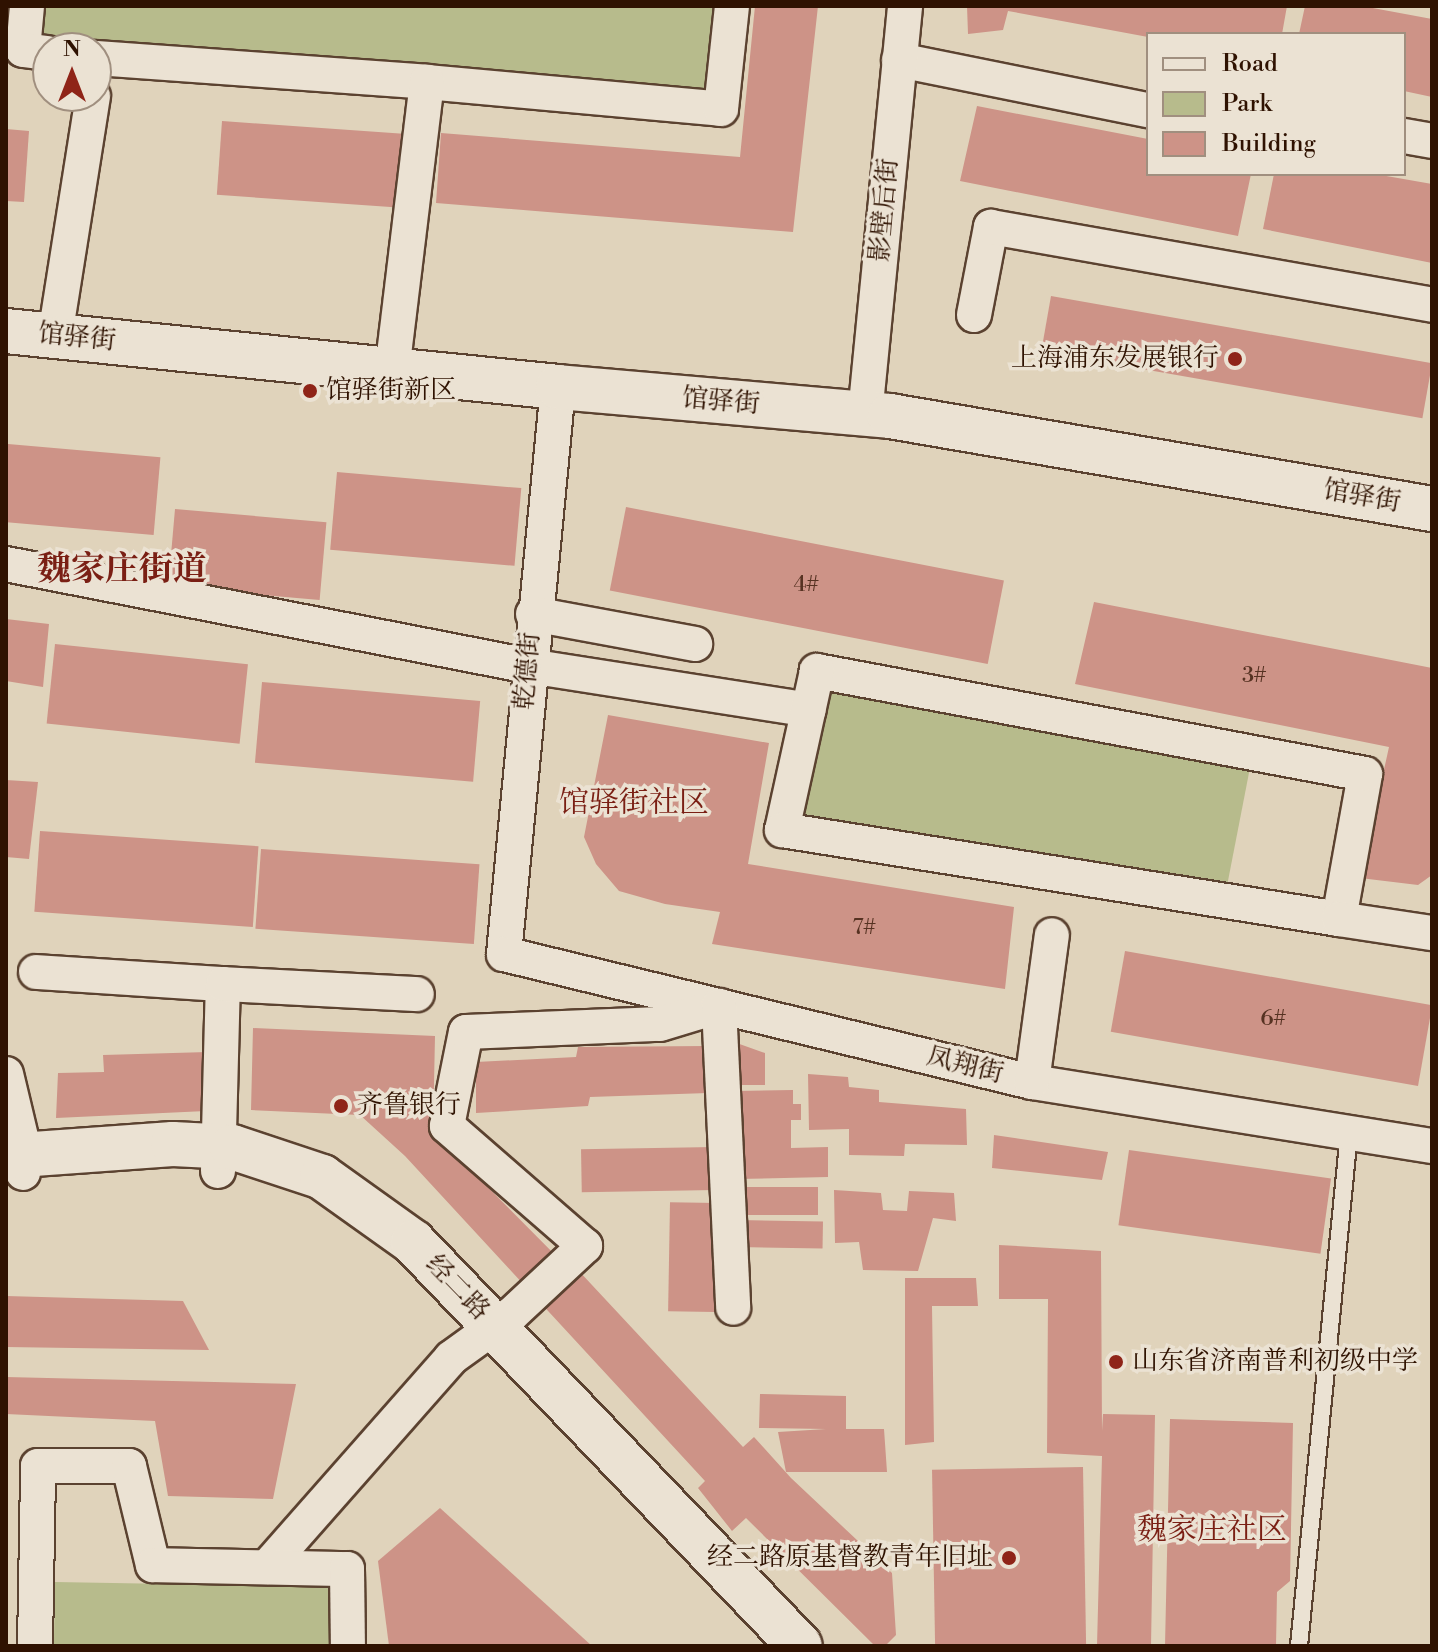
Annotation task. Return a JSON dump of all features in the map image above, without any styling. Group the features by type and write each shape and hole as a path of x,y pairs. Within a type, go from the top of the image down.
{"main road":[{"name":"馆驿街","path":"6,331 558,387 890,416 1432,509"},
{"name":"经二路","path":"15,1164 173,1165 219,1159 264,1177 397,1265 483,1335 800,1646"},
{"name":"经二路","path":"483,1335 760,1646"}],"street":[{"path":"27,6 23,50 32,51"},
{"path":"112,65 427,82 721,109 732,6"},
{"name":"影壁后街","path":"865,415 905,6"},
{"path":"899,60 1146,110"},
{"path":"392,371 427,82"},
{"path":"55,336 90,112"},
{"path":"1406,136 1432,141"},
{"path":"974,315 991,227 1432,305"},
{"name":"乾德街","path":"504,954 533,614 558,387"},
{"path":"6,564 529,666 809,710"},
{"path":"533,614 695,644"},
{"path":"1339,919 1365,774 817,671 782,830 1339,919 1432,933"},
{"path":"1032,1082 1052,935"},
{"name":"凤翔街","path":"504,954 1032,1082 1432,1146"},
{"path":"36,972 417,994"},
{"path":"219,1159 223,984"},
{"path":"267,1567 451,1358 483,1335 585,1246 447,1126 466,1032 660,1024 719,1006 733,1308"},
{"path":"6,1074 15,1164"},
{"path":"35,1646 38,1466 129,1466 153,1565 347,1569 348,1646"}],"lane":[{"path":"1299,1646 1349,1133"}],"green space":[{"path":"27,6 732,6 721,109 112,50 112,32 39,32"},
{"path":"827,685 1250,767 1224,904 800,821"},
{"path":"55,1582 332,1587 331,1646 54,1646"}],"building":[{"path":"755,6 818,6 793,232 436,203 441,133 740,157"},
{"path":"967,6 1287,6 1282,32 1146,32 1146,37 1008,11 1003,30 968,34"},
{"path":"1305,6 1362,6 1432,19 1432,97 1406,91 1406,32 1299,32"},
{"path":"977,106 1146,139 1146,176 1251,176 1238,236 960,181"},
{"path":"222,121 407,134 401,208 217,195"},
{"path":"6,129 29,131 24,202 6,201"},
{"path":"1274,176 1386,176 1432,184 1432,263 1263,229"},
{"name":"上海浦东发展银行","path":"1051,296 1432,363 1422,418 1041,351"},
{"path":"8,444 160,457 154,535 6,522"},
{"path":"337,472 521,488 514,566 330,550"},
{"path":"626,507 1004,580 988,664 610,590"},
{"path":"175,509 326,522 320,600 168,587"},
{"path":"1094,602 1432,668 1432,875 1418,885 1360,878 1389,747 1075,684"},
{"path":"6,619 49,624 43,687 6,681"},
{"path":"55,644 248,664 240,744 47,724"},
{"path":"262,682 480,701 473,782 255,763"},
{"path":"608,715 769,743 748,864 1014,907 1005,989 712,944 720,912 665,904 619,891 596,864 584,837"},
{"path":"6,780 38,782 29,859 6,857"},
{"path":"40,831 258,846 253,927 34,912"},
{"path":"261,849 479,864 474,944 255,929"},
{"path":"1125,951 1432,1005 1418,1086 1111,1032"},
{"path":"253,1028 435,1036 433,1132 574,1274 578,1270 743,1447 754,1437 791,1478 892,1573 896,1635 885,1646 875,1646 746,1518 732,1531 698,1488 705,1481 405,1156 360,1115 251,1110"},
{"path":"731,1041 765,1053 765,1085 734,1085"},
{"path":"706,1046 708,1093 590,1097 588,1106 476,1113 476,1062 576,1057 578,1047"},
{"path":"208,1052 206,1111 56,1118 58,1073 104,1072 103,1055"},
{"path":"808,1074 848,1077 849,1087 879,1090 879,1102 966,1109 967,1145 905,1144 904,1156 849,1155 849,1129 809,1130"},
{"path":"793,1090 793,1104 801,1104 801,1120 791,1120 791,1148 828,1147 828,1177 737,1179 735,1091"},
{"path":"994,1135 1108,1152 1102,1180 992,1168"},
{"path":"714,1147 715,1190 582,1192 581,1149"},
{"path":"1129,1150 1331,1178 1320,1254 1118,1225"},
{"path":"737,1187 818,1187 818,1215 737,1215"},
{"path":"834,1190 881,1193 883,1210 907,1211 909,1191 954,1193 956,1221 933,1218 918,1271 863,1270 859,1242 835,1243"},
{"path":"670,1202 717,1203 715,1312 668,1311"},
{"path":"739,1220 823,1221 823,1248 739,1247"},
{"path":"999,1245 1101,1251 1102,1431 1103,1414 1155,1415 1151,1646 1097,1646 1102,1456 1047,1453 1048,1299 999,1299"},
{"path":"905,1278 976,1278 978,1306 932,1306 934,1442 905,1445"},
{"path":"6,1296 183,1301 209,1350 6,1347"},
{"path":"6,1377 296,1384 273,1499 168,1496 155,1421 6,1414"},
{"path":"760,1394 846,1396 846,1429 884,1429 887,1472 786,1472 778,1432 826,1429 759,1428"},
{"path":"1170,1419 1293,1423 1290,1581 1277,1592 1276,1646 1165,1646"},
{"name":"经二路原基督教青年旧址","path":"1083,1467 1086,1646 935,1646 932,1470"},
{"path":"440,1508 592,1646 389,1646 378,1561"}],"place":[{"name":"上海浦东发展银行","path":"1235,359"},
{"name":"馆驿街新区","path":"310,391"},
{"name":"齐鲁银行","path":"341,1106"},
{"name":"山东省济南普利初级中学","path":"1116,1362"},
{"name":"经二路原基督教青年旧址","path":"1009,1558"}],"district":[{"name":"魏家庄街道","path":"122,571"},
{"name":"馆驿街社区","path":"634,803"},
{"name":"魏家庄社区","path":"1212,1530"}]}
